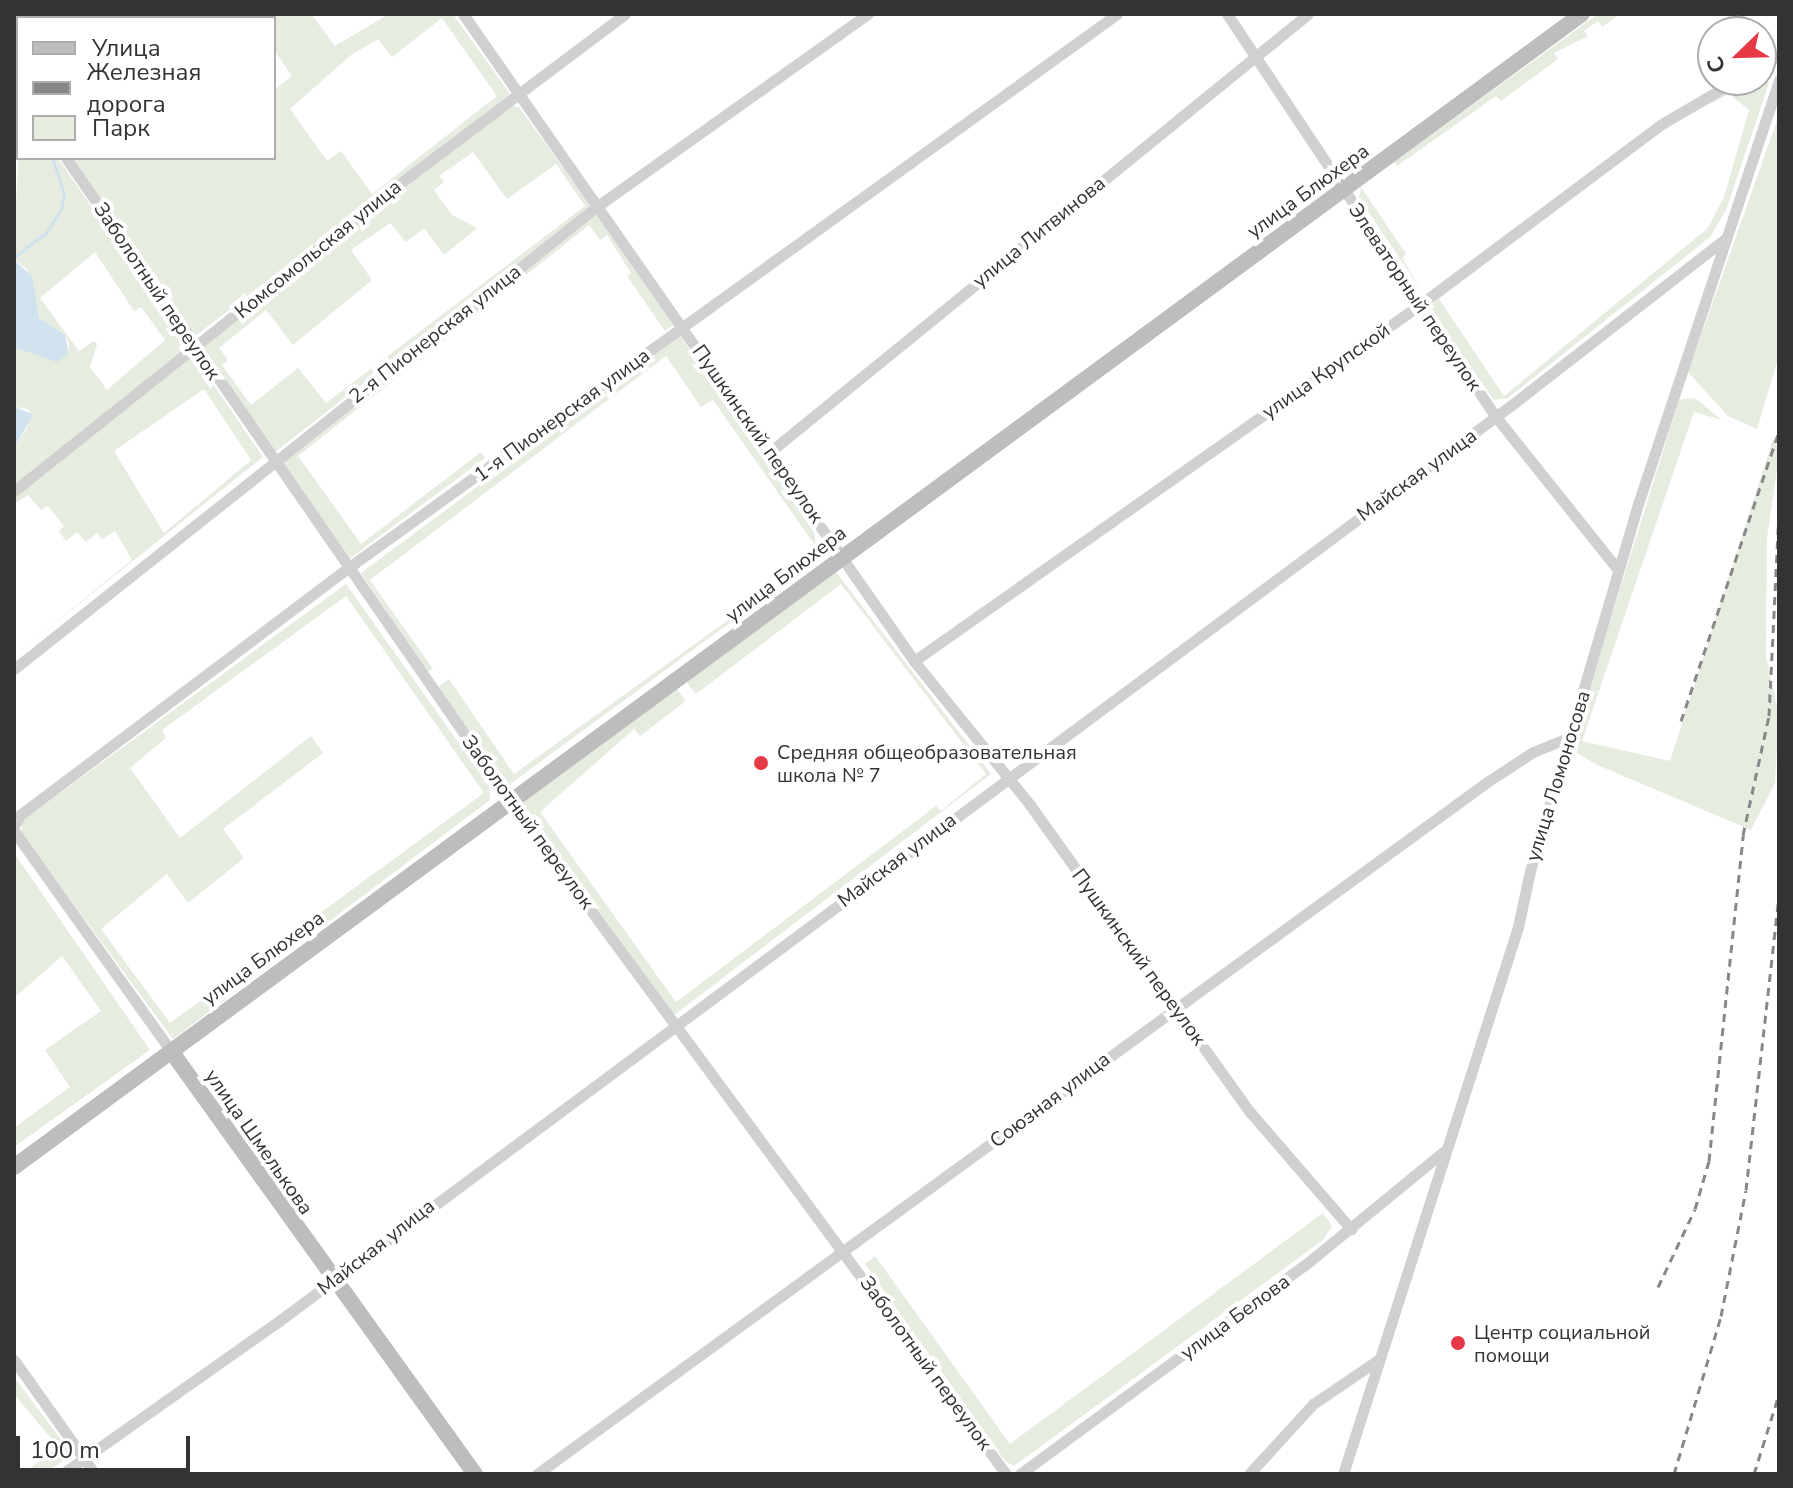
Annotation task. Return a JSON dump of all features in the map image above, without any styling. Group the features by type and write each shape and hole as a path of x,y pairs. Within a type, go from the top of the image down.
{"street":[{"name":"Пушкинский переулок","path":"463,14 771,451 914,661 1007,778 1250,1112 1351,1229"},
{"name":"Комсомольская улица","path":"14,491 194,347 625,14"},
{"name":"2-я Пионерская улица","path":"14,669 599,205 868,14"},
{"name":"1-я Пионерская улица","path":"14,828 20,815 348,568 1117,14"},
{"name":"Элеваторный переулок","path":"1227,14 1252,59 1496,417 1618,570"},
{"name":"улица Литвинова","path":"771,451 1308,14"},
{"name":"улица Блюхера","path":"14,1167 1582,14"},
{"name":"улица Ломоносова","path":"1343,1474 1443,1152 1518,927 1618,570 1779,80"},
{"name":"улица Крупской","path":"914,661 1421,304 1660,125 1710,96"},
{"name":"Заболотный переулок","path":"67,160 273,462 511,800 843,1255 865,1276 1006,1474"},
{"name":"Майская улица","path":"62,1474 333,1280 675,1023 1496,417 1725,239"},
{"name":"Союзная улица","path":"537,1474 843,1255 1176,1008 1505,770 1570,737"},
{"name":"улица Шмелькова","path":"14,828 333,1280 475,1474"},
{"name":"улица Белова","path":"1020,1474 1351,1229 1443,1152"},
{"path":"14,1360 95,1474"},
{"path":"1249,1474 1313,1404 1378,1360"}],"green space":[{"path":"248,14 311,14 335,46 389,14 453,14 510,94 194,337 74,160 276,160 276,88 292,76 276,53 276,16","holes":["442,18 497,96 372,194 341,151 327,161 290,109 351,55 378,39 392,57"]},
{"path":"1598,14 1617,16 1602,27 1598,21 1584,31 1588,36 1554,53 1558,59 1501,101 1496,96 1397,166 1394,162"},
{"path":"1732,96 1765,96 1726,210 1710,237 1508,398 1494,400 1428,307 1439,299 1504,396 1708,228 1724,197 1749,110"},
{"path":"510,106 519,107 591,206 275,452 201,347","holes":["473,152 507,199 556,164 585,206 326,403 298,368 251,405 222,365 228,360 219,348 266,310 293,345 372,280 351,250 390,223 406,242 424,228 444,255 477,228 452,215 434,190 444,182 439,176"]},
{"path":"1779,115 1779,356 1757,429 1728,416 1688,372"},
{"path":"18,160 59,160 263,457 14,656 132,560 115,531 102,539 97,533 86,542 77,532 66,541 59,531 64,526 48,506 41,510 28,495 14,504 14,448 28,426 29,410 14,406 14,347 69,353 65,335 39,318 27,269 14,260","holes":["95,252 134,311 141,307 165,340 107,390 90,367 97,344 94,341 79,351 40,298","204,389 251,460 164,533 114,451"]},
{"path":"1361,187 1406,254 1402,258 1423,293 1359,198"},
{"path":"597,215 673,325 665,331 627,276 631,273 607,235 600,240 589,225 298,456 361,544 481,452 485,458 349,559 280,460"},
{"path":"680,336 809,523 815,536 817,559 506,787 438,687 449,679 514,774 809,562 802,553 814,544 713,400 701,407 666,356 370,580 433,669 427,672 361,573"},
{"path":"1695,398 1722,420 1694,412 1582,741 1670,761 1774,436 1779,456 1767,538 1766,657 1779,714 1775,783 1751,830 1595,764 1577,753 1572,743 1679,400"},
{"path":"836,572 991,774 674,1015 520,803 676,688 686,701 640,736 634,729 540,812 676,1002 936,806 941,811 986,774 841,584 696,694 686,681"},
{"path":"346,584 489,786 490,800 173,1039 21,833 22,821","holes":["346,596 484,793 170,1023 101,929 167,874 188,903 244,858 223,829 323,753 311,736 180,838 130,768 166,738 162,730"]},
{"path":"14,853 150,1050 14,1147 14,1128 70,1087 45,1050 101,1011 62,956 14,998"},
{"path":"1323,1213 1332,1226 1323,1240 1014,1466 1005,1461 865,1264 875,1256 1010,1444"},
{"path":"14,1377 68,1449 64,1460 45,1474 22,1474 58,1447 14,1394"}],"water":[{"path":"14,260 32,276 39,318 65,335 69,353 57,362 14,347"},
{"path":"14,406 33,415 14,448"}],"waterway":[{"path":"14,257 46,233 61,210 64,194 53,160"}],"railway":[{"path":"1681,721 1779,432"},
{"path":"1658,1287 1695,1209 1709,1161 1743,835 1769,716 1779,512"},
{"path":"1674,1474 1721,1316 1746,1190 1779,896"},
{"path":"1754,1474 1779,1394"}],"place":[{"name":"Средняя общеобразовательная школа № 7","path":"761,763"},
{"name":"Центр социальной помощи","path":"1458,1343"}]}
